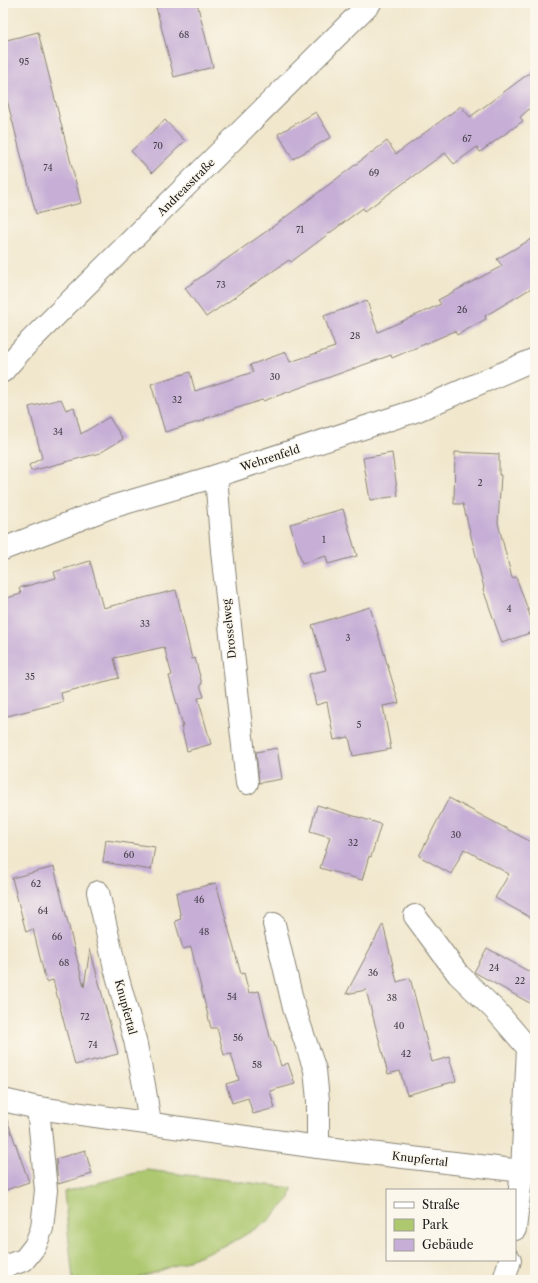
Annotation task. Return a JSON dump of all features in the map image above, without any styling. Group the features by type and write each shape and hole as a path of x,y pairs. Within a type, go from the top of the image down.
{"street":[{"name":"Andreasstraße","path":"3,371 25,346 370,3"},
{"path":"535,359 535,370"},
{"name":"Wehrenfeld","path":"3,549 108,508 216,476 418,410 535,359"},
{"name":"Drosselweg","path":"216,476 222,551 247,782"},
{"name":"Knupfertal","path":"98,892 115,968 135,1040 150,1123"},
{"path":"415,916 458,974 532,1048 528,1171 516,1225"},
{"path":"274,924 294,1008 315,1070 318,1100 318,1147"},
{"name":"Knupfertal","path":"3,1100 38,1108 318,1147 528,1171"},
{"path":"3,1267 24,1260 35,1246 42,1228 46,1190 38,1108"},
{"path":"504,1280 510,1261"}],"green space":[{"path":"147,1170 292,1188 290,1198 268,1221 235,1241 179,1264 133,1280 73,1280 64,1192"}],"building":[{"path":"155,3 197,3 213,67 174,77"},
{"path":"38,32 81,203 36,214 3,84 3,41"},
{"path":"535,69 535,104 520,117 523,121 480,152 477,147 454,164 445,153 365,211 363,208 291,262 289,260 206,317 185,288 267,231 387,141 396,154 461,106 470,117"},
{"path":"316,112 331,137 293,159 278,134"},
{"path":"165,120 185,141 152,173 131,151"},
{"path":"535,237 535,286 485,316 486,319 457,335 455,331 392,358 391,355 263,401 262,400 165,432 151,384 190,372 195,391 253,372 250,365 286,352 290,362 335,347 324,316 367,301 378,332 441,304 438,300 502,266 497,259"},
{"path":"61,399 66,410 74,407 81,434 109,417 123,439 100,453 31,471 29,465 42,458 29,407"},
{"path":"455,452 499,454 499,475 501,475 498,523 512,578 516,577 535,629 535,631 502,643 483,589 484,588 463,504 454,504"},
{"path":"392,453 398,496 370,500 363,458"},
{"path":"343,509 357,556 328,564 326,556 302,563 290,524"},
{"path":"90,561 103,608 176,590 192,659 195,658 202,684 200,685 204,697 198,698 211,744 187,751 181,726 183,726 169,676 172,675 164,647 114,658 119,678 61,693 63,702 3,717 3,599 21,594 19,588 56,578 54,572"},
{"path":"370,607 399,703 383,706 391,749 353,756 349,737 334,740 327,702 316,705 309,674 326,670 312,625"},
{"path":"277,748 282,779 259,783 256,752"},
{"path":"449,798 535,844 535,920 495,898 509,874 464,849 451,874 419,856"},
{"path":"317,805 381,824 362,880 320,868 330,837 310,831"},
{"path":"106,840 155,847 151,870 103,862"},
{"path":"54,867 84,987 90,949 118,1054 75,1065 53,980 46,982 33,929 26,932 12,878"},
{"path":"216,883 241,974 244,973 249,993 259,991 271,1041 273,1041 281,1066 288,1063 295,1084 270,1091 275,1108 253,1114 248,1098 232,1103 226,1084 239,1080 231,1054 224,1055 217,1028 211,1028 191,947 183,949 175,921 181,919 176,893"},
{"path":"383,924 397,982 410,978 432,1062 449,1057 456,1081 407,1095 400,1071 388,1074 366,990 346,994"},
{"path":"487,948 535,975 535,1006 474,972"},
{"path":"3,1117 6,1117 29,1182 3,1191"},
{"path":"85,1150 92,1174 58,1184 56,1159"}]}
